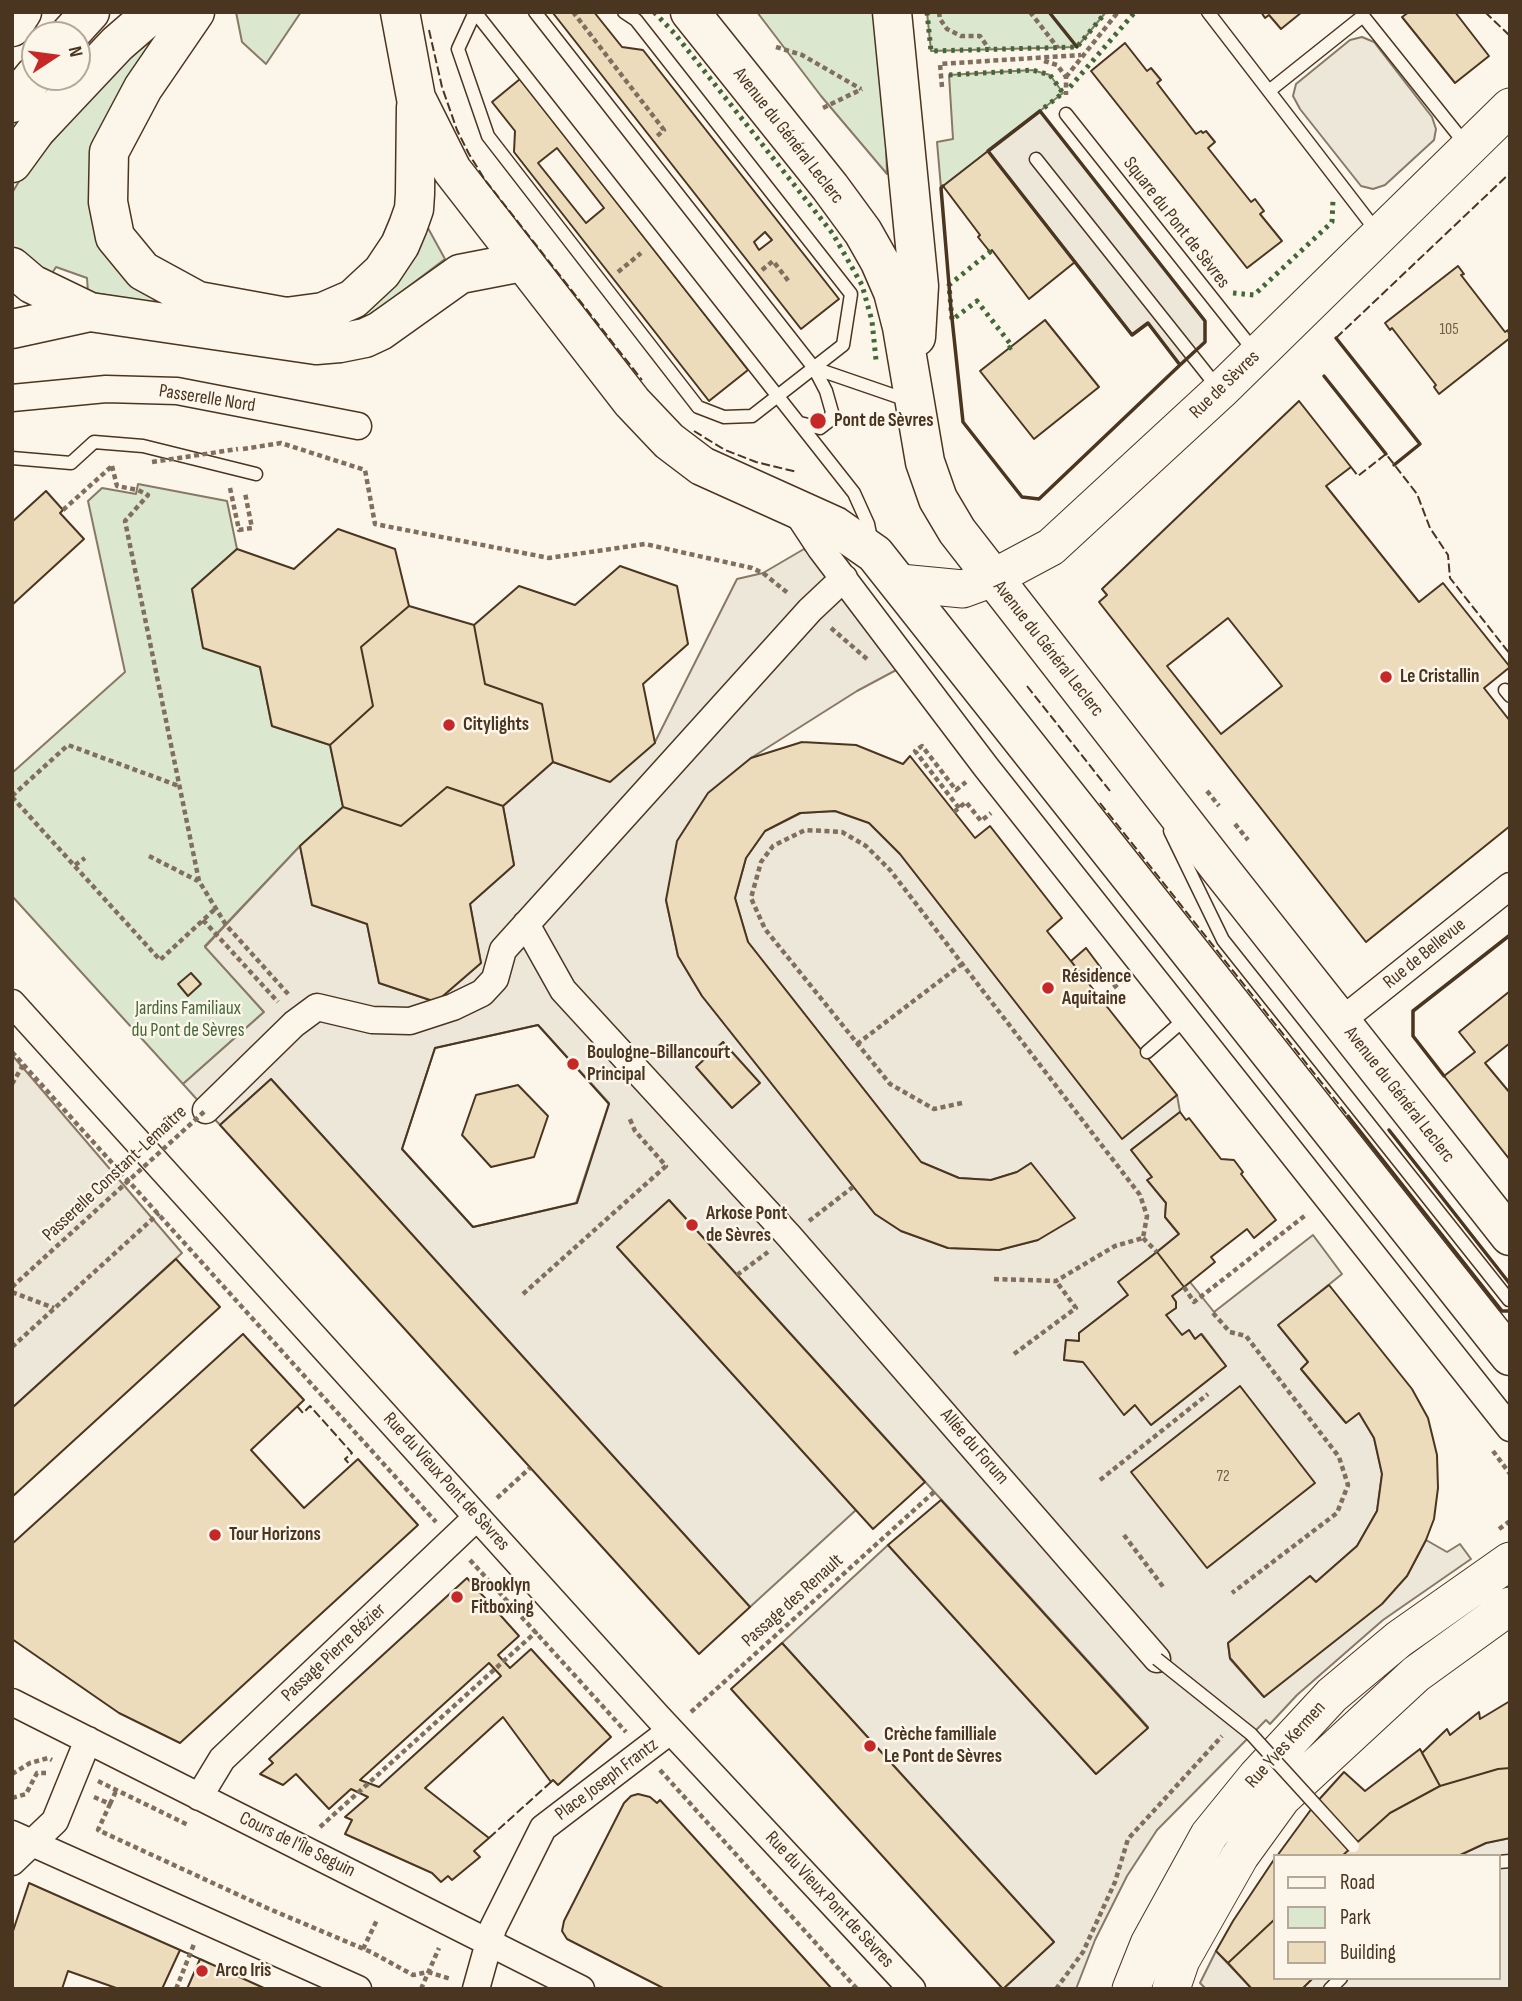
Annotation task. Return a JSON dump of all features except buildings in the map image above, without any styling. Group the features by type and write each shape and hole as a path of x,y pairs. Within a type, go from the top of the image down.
{"main road":[{"path":"12,27 22,12"},
{"path":"12,163 45,120 117,44 154,12"},
{"path":"195,12 143,88 109,152 108,202 115,237 143,271 198,301 286,317 323,312 353,299 382,272 400,245 414,209 416,98 400,12"},
{"name":"Avenue du Général Leclerc","path":"690,12 830,187 863,232 880,262 893,292 908,359 925,462 938,499 957,531 1510,1236"},
{"path":"892,12 919,286 914,402"},
{"path":"416,98 452,170 632,402 669,440 702,467 835,526 874,554 900,583 1510,1356"},
{"path":"12,267 32,284 90,312 316,345 365,338 380,331 460,274 522,262"},
{"path":"12,329 90,312"}],"street":[{"name":"Rue de Sèvres","path":"900,583 963,589 993,578 1051,547 1220,391 1467,146 1510,107"},
{"name":"Passerelle Nord","path":"12,398 106,389 177,391 358,426"},
{"path":"793,506 1002,787 1510,1428"},
{"path":"206,1110 294,1024 317,1007 372,1020 410,1021 453,1007 482,993 495,979 503,950 810,610 844,578"},
{"name":"Rue de Bellevue","path":"1341,1021 1510,886"},
{"name":"Allée du Forum","path":"526,924 563,990 789,1236 1157,1659"},
{"name":"Rue du Vieux Pont de Sèvres","path":"12,1003 183,1192 485,1510 561,1609 670,1731 912,1989"},
{"name":"Passage Pierre Bézier","path":"200,1797 222,1759 485,1510"},
{"name":"Rue Yves Kermen","path":"1131,1989 1149,1944 1209,1835 1256,1776 1332,1695 1399,1639 1510,1561"},
{"name":"Rue Yves Kermen","path":"1171,1989 1181,1960 1240,1856 1282,1798 1416,1674 1510,1606"},
{"name":"Cours de l'Île Seguin","path":"14,1707 88,1740 581,1989"},
{"name":"Place Joseph Frantz","path":"470,1981 543,1828 670,1731"},
{"path":"12,1862 23,1838 55,1821 81,1781 88,1740"},
{"path":"23,1838 358,1989"}],"lane":[{"path":"624,12 636,20 851,294 843,345 814,368 778,396 752,416 724,417 698,407 488,136 458,49 475,12 778,396 800,423 854,494 868,524 874,554"},
{"path":"536,12 814,368 826,391 832,412 829,421 821,428 800,423"},
{"path":"1208,12 1379,233"},
{"path":"1269,90 1363,16 1467,146"},
{"name":"Square du Pont de Sèvres","path":"1066,114 1257,355"},
{"path":"1036,159 1220,391"},
{"path":"814,368 914,402"},
{"path":"12,458 71,463 94,442 143,446 256,474"},
{"path":"1137,762 1223,940 1509,1300"},
{"path":"1147,1052 1185,1019"},
{"path":"1157,1659 1251,1734 1353,1846"}],"path":[{"path":"573,12 664,130 652,140"},
{"path":"939,12 947,29 961,36 980,36 989,49"},
{"path":"1030,12 1058,48"},
{"path":"1066,114 1066,77 1118,12"},
{"path":"776,47 803,55 861,89"},
{"path":"942,87 940,64 1081,55"},
{"path":"1040,59 1057,65 1066,77"},
{"path":"823,108 861,89 873,88"},
{"path":"617,274 650,246"},
{"path":"758,274 773,261 790,283"},
{"path":"152,462 281,443 365,470 375,524 549,558 645,544 752,568 763,573 810,610 869,662"},
{"path":"63,510 112,466 121,467"},
{"path":"112,466 117,486 148,495 125,521 199,881 226,925 293,1000 294,1024"},
{"path":"219,485 231,488 239,530 252,528 247,500"},
{"path":"179,786 68,745 12,797 160,960 215,909"},
{"path":"956,790 922,746 915,751 959,808"},
{"path":"959,774 974,793"},
{"path":"1207,790 1219,806"},
{"path":"954,812 966,803 981,821"},
{"path":"981,804 998,825"},
{"path":"1235,824 1248,840"},
{"path":"962,1103 934,1109 890,1084 765,929 751,898 761,862 773,846 805,830 842,832 866,845 890,870 1140,1195 1147,1216 1143,1238"},
{"path":"149,856 199,881"},
{"path":"75,865 85,858"},
{"path":"203,920 280,1003 270,1013"},
{"path":"857,1044 962,964"},
{"path":"1114,970 1130,990"},
{"name":"Passerelle Constant-Lemaître","path":"12,1290 206,1110"},
{"path":"523,1294 666,1166 635,1130 629,1116"},
{"path":"12,1347 183,1192"},
{"path":"1184,1287 1194,1302 1202,1297 1308,1214 1300,1203"},
{"path":"1143,1238 1157,1252"},
{"path":"994,1279 1056,1281 1115,1246 1143,1238"},
{"path":"1014,1354 1076,1308 1056,1281"},
{"path":"12,1290 54,1308"},
{"path":"1213,1313 1230,1332 1246,1336 1339,1457 1348,1485 1337,1513 1232,1593"},
{"path":"1100,1480 1208,1394"},
{"path":"1485,1441 1510,1474"},
{"path":"485,1510 530,1468"},
{"name":"Passage des Renault","path":"670,1731 934,1492"},
{"path":"1124,1535 1164,1588"},
{"path":"318,1829 561,1609"},
{"path":"1056,1989 1083,1952 1115,1882 1128,1839 1234,1722"},
{"path":"12,1774 30,1763 48,1758 110,1804"},
{"path":"12,1798 26,1794 37,1773 49,1774"},
{"path":"81,1781 118,1787 189,1826"},
{"path":"118,1787 97,1830 267,1909 364,1947 413,1975 428,1972 470,1981"},
{"path":"365,1914 383,1923"},
{"path":"364,1947 377,1920"},
{"path":"426,1945 438,1949 470,1981"},
{"path":"421,1989 438,1949"},
{"path":"176,1989 190,1955"}],"green space":[{"path":"167,12 184,12 120,102 116,257 302,326 423,219 445,259 375,312 330,332 88,292 87,278 56,267 49,278 21,258 12,247 12,193 24,173"},
{"path":"236,12 301,12 266,64 242,42"},
{"path":"757,12 877,12 884,86 887,174 821,96"},
{"path":"927,12 1106,12 1077,47 931,51"},
{"path":"1032,70 1050,75 1063,93 941,188 937,142 953,139 949,75"},
{"name":"Jardins Familiaux du Pont de Sèvres","path":"138,484 227,501 237,549 192,589 203,647 260,667 272,726 330,745 343,807 300,846 205,946 264,1012 183,1084 12,896 12,773 125,672 88,501 102,488 136,494"}],"shaded area":[{"path":"1362,37 1374,42 1432,117 1436,129 1434,140 1385,185 1373,189 1361,186 1300,109 1293,96 1296,84 1350,40"},
{"path":"1040,111 1205,321 1205,342 1180,365 1148,324 1133,335 988,151"},
{"path":"804,549 841,581 900,668 857,691 751,758 666,900 678,956 702,996 875,1214 901,1231 948,1248 999,1250 1038,1240 1031,1163 1017,1172 991,1180 959,1178 921,1162 748,942 735,898 746,858 765,831 801,813 835,811 869,823 900,854 1122,1138 1177,1095 1180,1112 1131,1150 1152,1177 1148,1180 1166,1203 1165,1217 1179,1234 1119,1282 1128,1295 1079,1333 1079,1341 1066,1340 1064,1360 1083,1362 1135,1405 1151,1425 1226,1366 1202,1334 1195,1339 1189,1330 1182,1335 1166,1315 1176,1308 1172,1296 1190,1282 1214,1312 1313,1235 1342,1274 1279,1325 1308,1362 1301,1369 1345,1422 1359,1413 1374,1438 1382,1474 1377,1511 1357,1546 1316,1582 1310,1576 1228,1643 1230,1659 1264,1697 1407,1576 1426,1540 1447,1552 1460,1544 1471,1559 1383,1620 1297,1695 1270,1724 1266,1720 1157,1830 1127,1876 1095,1940 1076,1989 1003,1989 1054,1942 782,1643 888,1545 1096,1774 1148,1727 669,1200 617,1247 856,1510 750,1607 271,1079 220,1125 183,1084 264,1012 205,947 300,846 312,905 367,924 379,983 436,1002 481,963 470,904 514,865 503,806 553,762 610,781 655,742 737,579 763,573","holes":["538,1025 609,1103 576,1203 473,1227 402,1149 435,1048"]},
{"path":"12,1055 182,1253 12,1408"},
{"path":"1510,1838 1510,1989 1302,1989 1311,1980 1501,1980 1501,1854 1462,1854 1486,1843"},
{"path":"1216,1951 1252,1989 1206,1989 1200,1983"}],"hedge":[{"path":"654,12 675,34 833,234 862,285 872,321 876,360"},
{"path":"927,12 931,51 1077,47 1106,12"},
{"path":"1070,87 1135,12"},
{"path":"949,75 1032,70 1050,75 1063,93 1040,111"},
{"path":"1233,293 1254,295 1332,222 1333,200"},
{"path":"991,251 949,285 952,320 977,301 1012,346 1008,349"}],"fence":[{"path":"1485,12 1510,36"},
{"path":"429,30 442,87 457,130 469,154 485,180 642,380"},
{"path":"1336,338 1510,173"},
{"path":"694,431 725,450 756,462 797,472"},
{"path":"1351,467 1358,476 1386,454 1417,494 1430,528 1448,555 1450,578 1510,654"},
{"path":"1027,686 1110,791"},
{"path":"1100,803 1348,1116"},
{"path":"297,1406 303,1413 310,1406 352,1453 345,1459 351,1466"},
{"path":"489,1838 551,1782"},
{"path":"180,1950 200,1959"}],"wall":[{"path":"1049,12 1077,47"},
{"path":"1040,111 1205,321 1205,342 1180,365 1148,323 1132,335 988,151 1040,111"},
{"path":"943,186 941,188 951,309 963,422 1022,497 1039,499 1180,365"},
{"path":"1336,338 1420,444 1394,465"},
{"path":"1324,376 1386,454"},
{"path":"1444,1076 1413,1036 1413,1011 1510,935"},
{"path":"1348,1116 1502,1311 1510,1311"},
{"path":"1389,1130 1510,1284"}],"place":[{"name":"Pont de Sèvres","path":"818,421"},
{"name":"Le Cristallin","path":"1386,677"},
{"name":"Citylights","path":"449,725"},
{"name":"Résidence Aquitaine","path":"1048,988"},
{"name":"Boulogne-Billancourt Principal","path":"573,1064"},
{"name":"Arkose Pont de Sèvres","path":"692,1225"},
{"name":"Tour Horizons","path":"215,1535"},
{"name":"Brooklyn Fitboxing","path":"457,1597"},
{"name":"Crèche familliale Le Pont de Sèvres","path":"870,1746"},
{"name":"Arco Iris","path":"202,1971"}]}
